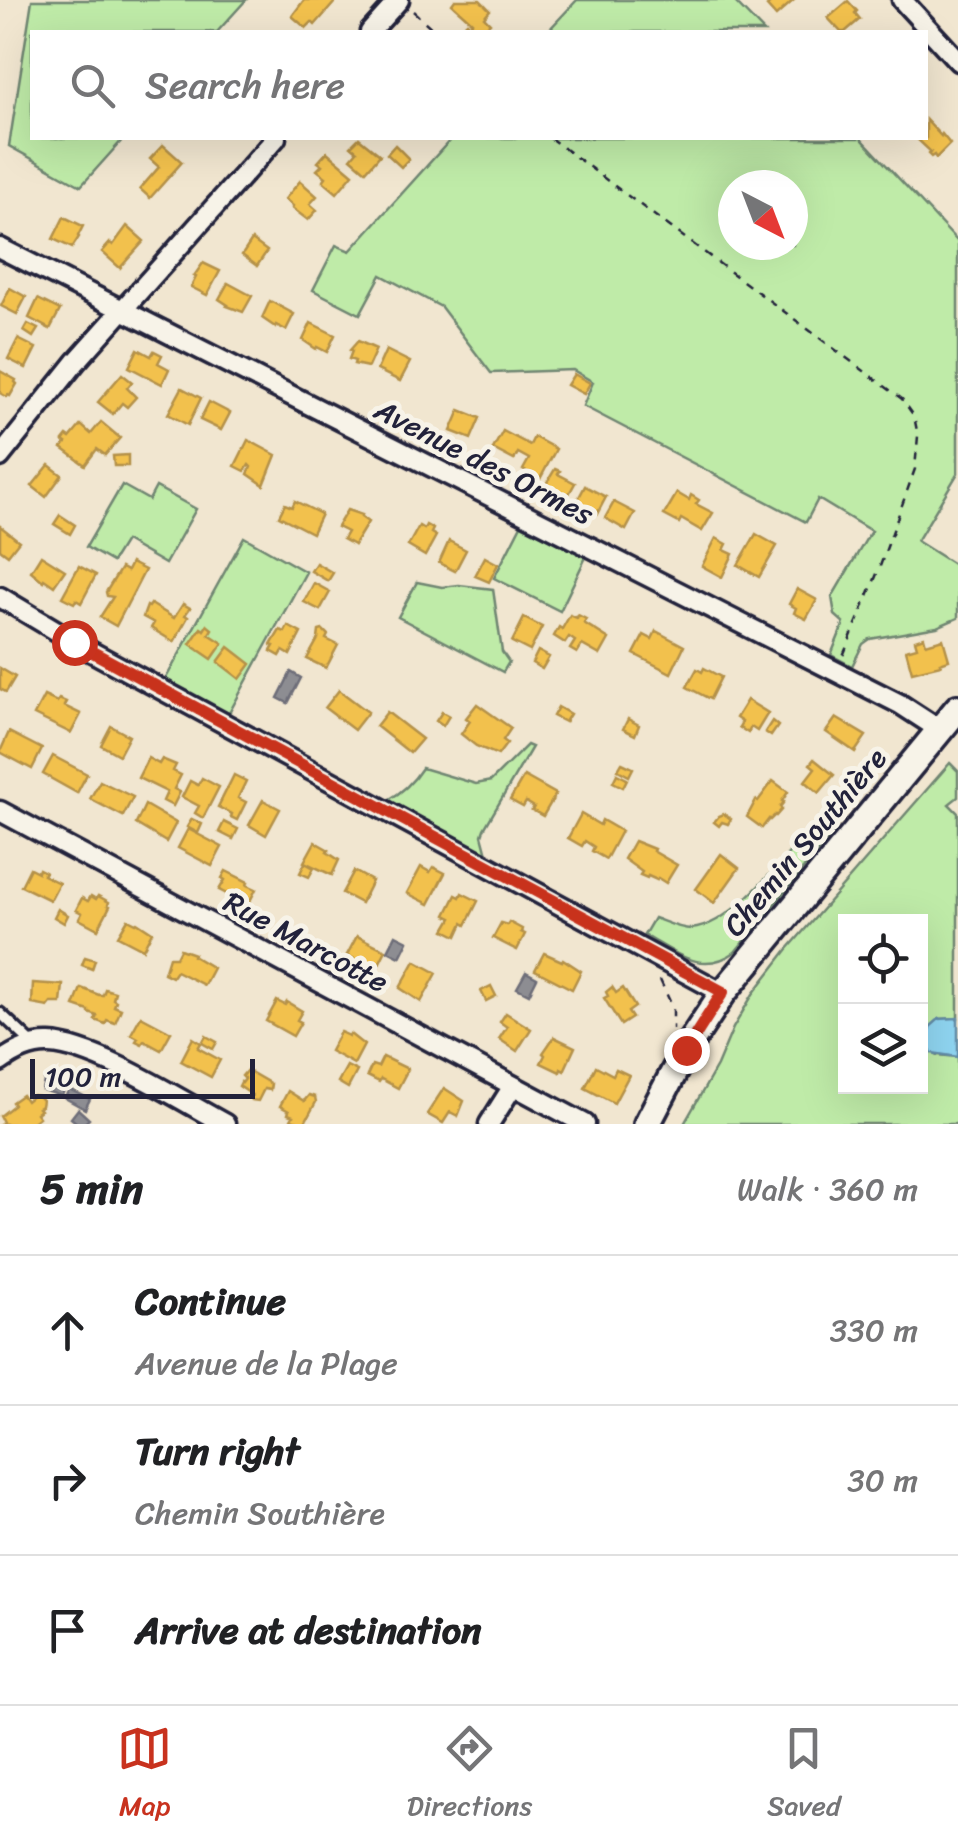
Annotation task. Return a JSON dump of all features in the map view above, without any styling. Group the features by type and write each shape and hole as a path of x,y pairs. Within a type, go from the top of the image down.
{"street":[{"path":"902,0 958,61"},
{"path":"373,30 406,5"},
{"path":"0,456 76,362 274,140"},
{"name":"Avenue des Ormes","path":"0,248 912,710 940,730"},
{"path":"0,597 105,659 723,992"},
{"name":"Chemin Southière","path":"647,1124 676,1065 723,992 958,708"},
{"name":"Rue Marcotte","path":"0,811 585,1124"},
{"path":"0,1062 34,1045 60,1045 119,1068 225,1124"},
{"path":"490,1124 513,1086"}],"lane":[{"path":"0,1014 34,1045"}],"path":[{"path":"406,5 434,30"},
{"path":"553,140 902,399 914,416 918,436 915,469 837,672"},
{"path":"668,961 660,977 674,1014 671,1037"}],"green space":[{"path":"32,0 246,0 219,30 30,30 30,140 122,140 81,186 9,146"},
{"path":"577,0 733,0 762,30 549,30"},
{"path":"450,140 863,140 958,242 958,473 917,541 958,567 958,618 937,627 870,639 863,644 852,666 831,655 844,623 835,615 832,597 871,531 818,499 806,522 583,406 593,382 573,370 491,373 441,307 381,275 360,314 313,290 336,245 350,251"},
{"path":"122,485 149,500 156,487 196,509 165,564 125,541 112,562 86,547"},
{"path":"521,525 586,557 560,611 494,578"},
{"path":"244,537 306,572 228,715 165,680"},
{"path":"417,582 493,589 502,652 509,662 503,672 398,617"},
{"path":"527,745 532,747 484,829 487,854 388,800 422,768 476,784 491,781"},
{"path":"950,763 958,771 958,797 949,804 958,813 958,1018 939,1019 929,1050 958,1057 958,1124 684,1124 753,994"},
{"path":"833,815 839,819 834,831 735,952 723,959 700,962 644,935 654,918 691,929 726,914 761,884 820,817"}],"water":[{"path":"958,1018 958,1057 932,1053 928,1047 930,1027 939,1019"}],"building: Homes":[{"path":"304,0 335,2 315,25 312,22 306,28 292,16"},
{"path":"455,0 480,0 490,10 484,17 490,23 483,30 458,30 472,22 452,4"},
{"path":"774,0 794,0 776,16 767,6"},
{"path":"848,1 860,19 847,30 839,30 828,18"},
{"path":"928,122 950,144 936,158 928,154 931,152 918,140 928,140"},
{"path":"361,140 380,155 366,171 351,158 357,151 351,146"},
{"path":"163,145 182,162 150,198 140,189 159,167 150,159"},
{"path":"395,145 409,159 401,167 387,154"},
{"path":"327,152 353,174 337,193 317,170 322,165 318,162"},
{"path":"300,181 317,196 310,204 317,210 308,220 285,199"},
{"path":"64,217 83,226 72,248 53,239"},
{"path":"127,226 144,241 120,268 102,252 110,243 113,245"},
{"path":"252,240 267,251 257,266 242,255"},
{"path":"203,263 220,271 207,295 191,287"},
{"path":"228,283 252,296 243,312 219,299"},
{"path":"10,288 26,297 17,314 1,306"},
{"path":"38,299 60,310 50,329 29,318"},
{"path":"270,301 294,314 286,330 262,318"},
{"path":"311,323 335,335 327,352 303,340"},
{"path":"28,324 38,329 33,337 24,331"},
{"path":"18,339 36,348 26,368 8,359"},
{"path":"358,341 376,349 368,367 349,359 350,350"},
{"path":"138,349 151,356 154,351 162,355 158,363 169,369 162,384 129,367"},
{"path":"386,350 410,362 400,381 377,370"},
{"path":"0,371 16,380 7,397 0,393"},
{"path":"122,374 132,382 127,388 136,397 127,407 122,403 113,414 98,402"},
{"path":"574,374 590,383 584,394 567,385"},
{"path":"182,388 201,398 188,425 168,414"},
{"path":"209,402 230,413 221,430 200,420"},
{"path":"460,410 480,418 471,439 451,431"},
{"path":"101,422 120,438 105,455 97,449 85,465 62,448 67,436 70,438 81,425 91,434"},
{"path":"503,431 530,445 534,437 556,449 540,479 523,470 529,459 518,453 514,460 493,449"},
{"path":"248,440 276,455 264,485 248,474 249,465 245,471 235,466"},
{"path":"128,455 128,466 114,466 113,456"},
{"path":"49,465 62,475 46,497 32,486"},
{"path":"555,469 575,483 565,501 543,489"},
{"path":"585,486 606,497 597,514 576,503"},
{"path":"677,493 689,500 691,495 699,500 696,504 713,513 702,531 664,515"},
{"path":"295,501 321,514 312,533 279,516 285,504 292,507"},
{"path":"614,502 635,513 626,530 605,518"},
{"path":"347,510 362,515 368,522 354,545 343,539 347,532 337,527"},
{"path":"60,515 75,525 70,534 54,524"},
{"path":"426,525 436,536 425,556 408,546 419,526 424,529"},
{"path":"0,526 19,541 8,555 0,549"},
{"path":"756,534 777,546 759,577 738,565"},
{"path":"716,538 727,544 724,550 733,554 722,577 702,566"},
{"path":"449,541 466,550 455,571 439,563"},
{"path":"41,555 65,570 54,586 31,571"},
{"path":"485,557 498,564 489,582 475,576"},
{"path":"131,563 145,570 116,626 100,617 113,597 106,592 121,568 127,571"},
{"path":"316,563 333,573 328,581 311,571"},
{"path":"79,566 96,575 81,603 74,603 62,597"},
{"path":"314,583 330,592 320,610 304,602"},
{"path":"797,589 817,600 806,619 794,613 796,608 789,604"},
{"path":"151,604 174,618 183,604 190,608 174,642 151,628 154,623 143,617"},
{"path":"570,615 586,619 584,623 609,639 600,655 582,645 577,653 570,649 575,641 569,637 565,643 554,636"},
{"path":"524,618 542,627 530,651 512,642"},
{"path":"207,625 212,629 209,634 223,643 212,659 190,644"},
{"path":"288,626 301,633 290,655 283,651 280,656 271,651 271,645 280,630 285,632"},
{"path":"319,631 328,635 326,639 338,645 326,668 307,659"},
{"path":"656,631 684,646 671,673 634,654 644,635 652,639"},
{"path":"924,637 926,644 943,639 949,660 912,672 906,650 917,647 915,640"},
{"path":"229,647 251,664 240,679 218,662"},
{"path":"538,651 549,657 542,669 532,663"},
{"path":"0,668 15,677 6,692 0,689"},
{"path":"704,668 721,677 710,699 687,687 697,669 702,672"},
{"path":"339,690 368,712 354,730 325,708"},
{"path":"44,696 66,702 64,706 81,714 71,733 34,715"},
{"path":"747,700 768,713 757,731 751,727 748,733 739,727 742,722 736,718"},
{"path":"477,704 511,728 498,755 476,746 461,734 470,721 466,718"},
{"path":"558,707 570,714 565,722 553,716"},
{"path":"387,712 422,739 410,753 376,726"},
{"path":"442,712 449,716 443,726 436,721"},
{"path":"836,718 866,736 855,752 826,732"},
{"path":"628,719 639,725 635,735 623,729"},
{"path":"772,721 778,726 771,736 765,732"},
{"path":"111,726 129,736 119,755 101,745"},
{"path":"9,732 42,749 32,769 0,752"},
{"path":"53,756 87,774 77,793 43,774"},
{"path":"148,758 159,764 162,759 176,765 173,771 181,775 174,789 180,792 173,806 163,801 167,792 138,778"},
{"path":"814,759 834,775 819,793 805,781 815,768 810,764"},
{"path":"622,763 633,768 629,776 618,770"},
{"path":"617,774 627,779 623,787 613,782"},
{"path":"234,775 246,781 238,798 246,802 237,820 218,807"},
{"path":"524,776 556,794 543,816 526,802 523,807 510,800"},
{"path":"202,778 219,787 203,818 195,813 199,806 182,797 190,781 198,785"},
{"path":"100,781 133,797 123,816 90,799"},
{"path":"773,781 788,792 782,809 762,828 747,817"},
{"path":"263,800 280,809 266,835 249,825"},
{"path":"145,805 176,823 166,842 136,824"},
{"path":"581,814 621,831 606,859 592,851 594,847 585,841 582,846 568,838"},
{"path":"724,814 731,819 719,826 714,822"},
{"path":"192,819 202,824 198,833 187,827"},
{"path":"224,822 238,829 233,839 219,832"},
{"path":"188,829 222,847 212,866 178,848"},
{"path":"634,841 677,865 666,883 640,875 642,872 624,859"},
{"path":"315,842 339,860 332,875 304,862"},
{"path":"721,854 739,868 714,903 696,889"},
{"path":"305,863 314,868 309,877 300,873"},
{"path":"421,867 445,873 429,904 407,893"},
{"path":"30,868 45,872 43,875 59,883 50,900 21,886"},
{"path":"226,871 256,889 248,905 219,890"},
{"path":"354,871 372,881 361,903 342,893"},
{"path":"462,893 478,901 457,936 445,930 452,918 446,915 456,895 460,897"},
{"path":"91,896 98,896 110,906 98,929 79,919 82,913 76,910 82,898 88,901"},
{"path":"58,909 68,915 64,923 54,917"},
{"path":"128,919 152,932 143,949 118,936"},
{"path":"509,922 525,934 517,950 493,938 501,923"},
{"path":"357,936 386,950 376,970 347,955"},
{"path":"180,949 213,968 204,985 176,971 172,977 164,973 169,957 176,957"},
{"path":"544,953 581,971 572,989 535,970"},
{"path":"85,957 95,960 92,969 82,965"},
{"path":"415,961 437,973 421,1002 400,988"},
{"path":"33,983 63,985 61,1003 48,1007 32,1004"},
{"path":"491,986 496,996 486,1001 481,991"},
{"path":"612,987 616,993 623,988 635,1007 628,1012 632,1018 621,1025 604,998"},
{"path":"81,988 99,995 105,989 115,992 114,1006 121,1009 115,1023 95,1020 97,1016 74,1006"},
{"path":"277,1001 302,1011 293,1036 266,1021"},
{"path":"506,1013 531,1029 517,1051 499,1039 507,1027 500,1022"},
{"path":"141,1016 171,1032 161,1050 136,1041 138,1038 131,1034"},
{"path":"340,1032 350,1034 364,1045 354,1064 330,1051"},
{"path":"206,1036 217,1042 213,1049 202,1043"},
{"path":"554,1037 575,1047 560,1072 541,1063"},
{"path":"193,1038 201,1043 198,1048 220,1060 211,1077 181,1061"},
{"path":"383,1057 408,1069 398,1088 367,1076 372,1065 378,1067"},
{"path":"347,1066 357,1071 348,1088 338,1082"},
{"path":"596,1066 613,1075 616,1069 629,1075 614,1103 585,1088"},
{"path":"247,1070 271,1084 258,1101 251,1100 252,1095 239,1086"},
{"path":"444,1088 464,1101 458,1116 450,1112 443,1123 427,1114"},
{"path":"288,1091 304,1101 309,1095 315,1097 304,1124 291,1120 293,1116 280,1106"},
{"path":"22,1095 26,1101 33,1095 42,1100 36,1113 39,1117 30,1124 1,1124 0,1116"}],"building: Industry":[{"path":"291,672 301,678 288,703 278,698"},
{"path":"396,935 408,941 400,957 388,951"},
{"path":"526,972 537,978 529,994 517,988"},
{"path":"44,1081 65,1086 62,1096 42,1090"},
{"path":"69,1089 90,1099 85,1109 65,1098"},
{"path":"78,1109 89,1119 84,1124 71,1118"}],"route":[{"path":"74,642 723,992 686,1050"}]}
